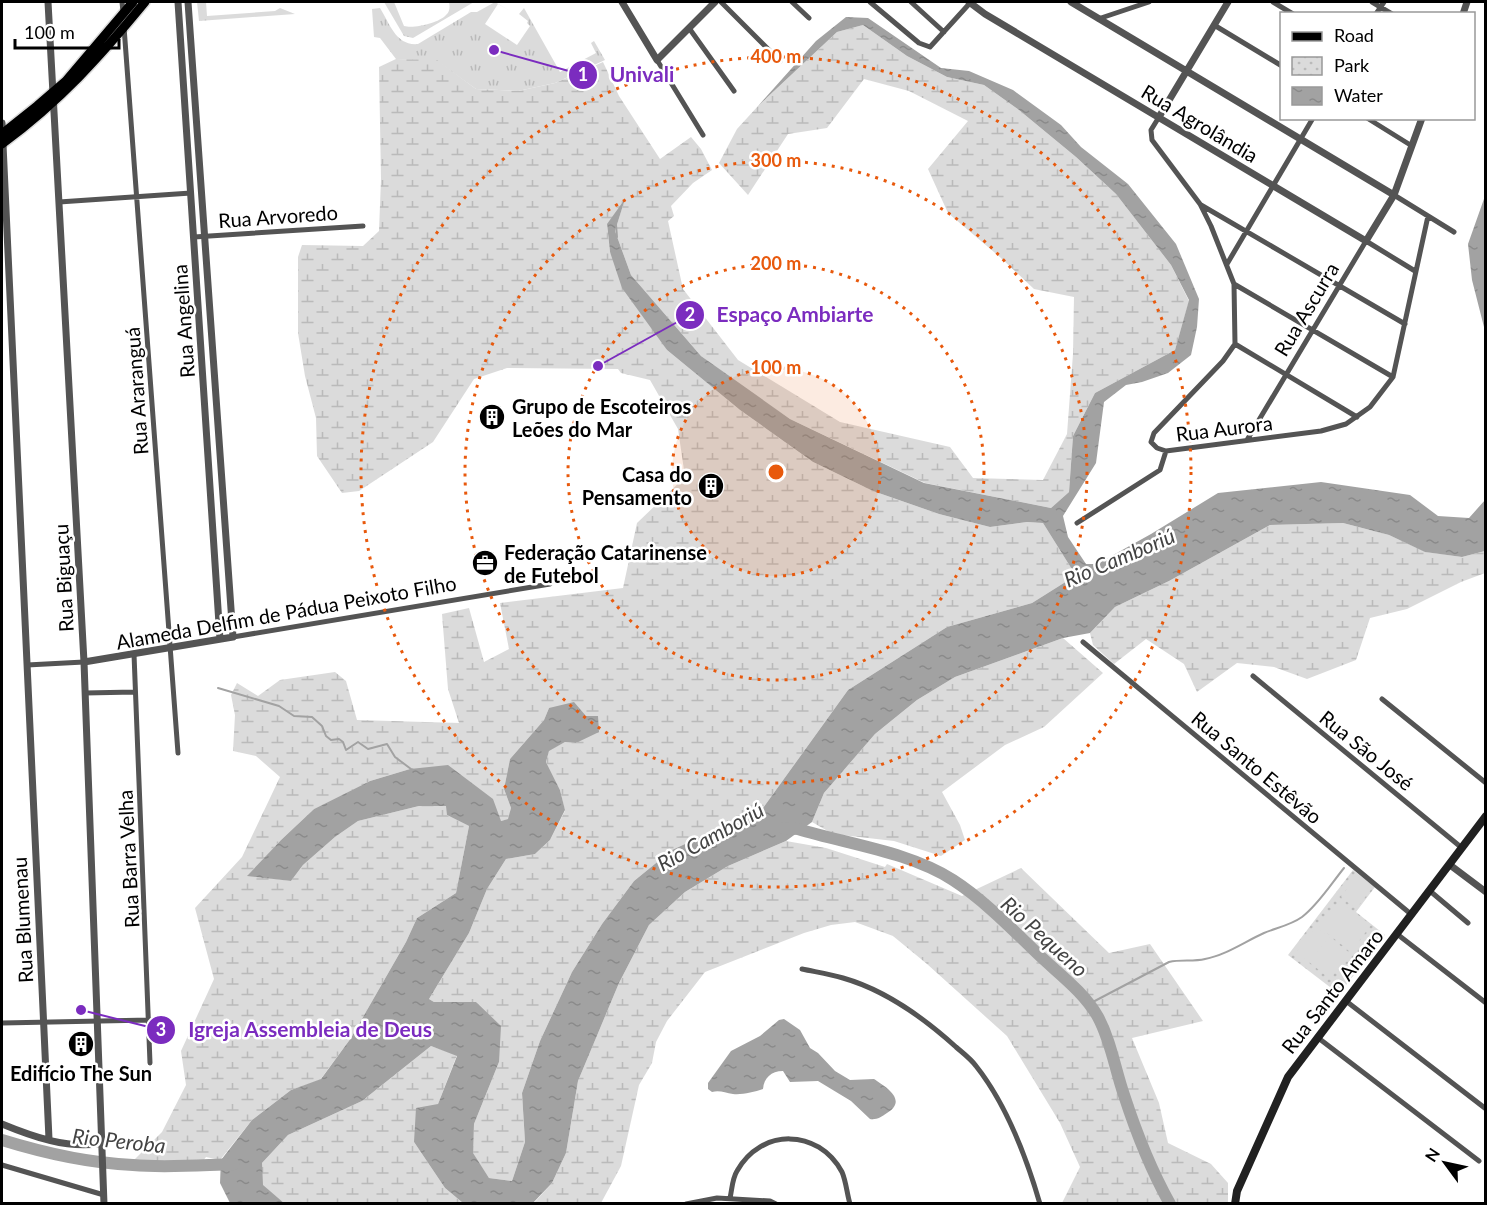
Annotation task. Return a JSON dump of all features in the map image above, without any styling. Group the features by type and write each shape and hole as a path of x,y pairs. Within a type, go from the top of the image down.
{"main road":[{"path":"53,98 133,2"},
{"path":"2,138 91,66 145,2"},
{"name":"Rua Santo Amaro","path":"1235,1203 1237,1191 1288,1077 1485,819"}],"street":[{"name":"Rua Biguaçu","path":"48,2 84,662 104,1203"},
{"path":"122,2 123,14"},
{"name":"Rua Angelina","path":"178,2 220,639"},
{"name":"Rua Angelina","path":"188,2 233,637"},
{"path":"622,2 703,135"},
{"path":"657,60 715,2"},
{"path":"721,2 780,61"},
{"path":"792,2 809,18"},
{"path":"870,2 919,43 930,47 970,2"},
{"path":"911,2 944,32"},
{"name":"Rua Agrolândia","path":"970,2 985,14 1415,271"},
{"path":"1071,2 1454,232"},
{"path":"1098,19 1149,2"},
{"path":"1228,2 1151,130 1152,140 1200,204 1227,264 1234,284 1236,344 1357,417"},
{"path":"1273,2 1290,12"},
{"path":"1372,2 1382,4"},
{"path":"1214,25 1280,65"},
{"name":"Rua Araranguá","path":"124,27 178,753"},
{"path":"689,28 734,91"},
{"path":"1227,264 1312,120"},
{"path":"1371,120 1412,146"},
{"name":"Rua Ascurra","path":"1247,440 1394,195 1421,120"},
{"name":"Rua Blumenau","path":"2,123 49,1139"},
{"path":"59,202 191,193"},
{"path":"1200,204 1405,324"},
{"name":"Rua Aurora","path":"1236,344 1154,433 1151,438 1153,446 1166,451 1321,431 1346,424 1357,417 1376,400 1393,377 1428,216"},
{"name":"Rua Arvoredo","path":"194,237 363,226"},
{"path":"1234,284 1393,377"},
{"path":"201,341 212,340"},
{"path":"1077,523 1161,470 1166,451"},
{"name":"Alameda Delfim de Pádua Peixoto Filho","path":"27,664 84,662 550,584"},
{"name":"Rua Santo Estêvão","path":"1083,642 1412,915"},
{"name":"Rua Barra Velha","path":"134,654 150,1062"},
{"name":"Rua São José","path":"1253,676 1462,848"},
{"path":"85,693 135,692"},
{"path":"1382,699 1485,783"},
{"path":"1450,865 1485,892"},
{"path":"1430,891 1468,923"},
{"path":"1397,934 1485,1003"},
{"path":"802,969 844,978 882,995 920,1016 975,1064 1007,1115 1040,1203"},
{"path":"1346,1001 1485,1109"},
{"path":"2,1023 150,1020"},
{"path":"1317,1037 1479,1161"},
{"path":"2,1124 49,1139 81,1144 102,1143"},
{"path":"730,1198 735,1173 749,1154 767,1142 790,1139 816,1145 825,1151 842,1173 850,1203"},
{"path":"2,1166 104,1195"},
{"path":"686,1203 717,1198 776,1203"}],"green space":[{"path":"197,2 206,2 207,16 275,11 280,8 295,14 199,21"},
{"path":"384,2 394,2 404,26 414,27 443,18 449,11 449,2 474,2 413,38 404,36"},
{"path":"495,2 512,12 498,4 485,24 517,45 530,26 528,21 519,14 524,8 560,72 596,53 591,43 594,41 605,60 555,83 518,91 476,89 437,61 396,59 380,38 374,37 372,9 380,8 399,38 410,44 418,44 471,12 477,12"},
{"path":"863,25 907,56 947,77 984,85 1019,110 1076,157 1116,194 1171,265 1189,301 1175,350 1095,393 1073,436 1069,492 1051,508 925,483 790,419 701,356 631,275 615,231 624,202 607,225 610,252 667,350 740,410 813,462 873,491 939,514 990,527 1027,522 1043,523 1073,571 1067,581 1032,603 947,627 848,690 763,808 672,850 634,881 602,924 572,972 540,1041 522,1093 525,1142 512,1181 489,1178 472,1153 474,1124 499,1062 476,1002 434,1002 429,999 469,933 487,889 506,859 535,854 550,840 565,811 560,790 546,762 549,750 565,742 577,743 586,716 549,708 544,720 510,759 504,789 511,808 509,819 501,821 410,769 370,781 314,809 248,875 291,881 303,865 335,837 358,821 419,806 447,806 447,815 469,826 456,893 417,918 406,942 351,1038 320,1080 291,1090 252,1120 220,1160 206,1157 200,1165 133,1161 162,1132 186,1085 181,1051 214,979 195,908 242,857 280,777 256,756 233,751 235,715 231,695 237,683 258,696 280,680 335,672 346,681 357,720 459,723 448,689 442,614 469,608 484,662 509,649 500,603 623,588 637,523 685,477 678,429 650,380 621,373 618,369 507,368 474,379 433,442 359,491 342,493 317,456 316,418 305,376 298,333 298,257 302,245 363,246 379,231 381,179 379,67 396,59 437,60 476,89 518,91 555,83 603,62 619,96 660,159 691,137 701,149 712,170 693,183 671,206 674,216 668,221 683,289 738,360 840,422 950,447 973,478 1043,480 1067,434 1073,354 1074,297 1034,289 948,213 928,169 968,121 909,91 864,79 827,128 788,134 748,195 719,163 737,129 758,106 837,32"},
{"path":"1343,523 1389,535 1426,552 1462,557 1485,551 1485,573 1461,582 1407,609 1370,618 1356,660 1307,679 1274,667 1237,663 1197,692 1184,664 1146,639 1114,664 1093,645 1090,633 1115,607 1169,581 1270,525"},
{"path":"1063,638 1103,673 1044,727 1005,745 942,792 960,825 965,840 941,856 894,841 833,834 812,822 824,793 875,734 917,700 955,677"},
{"path":"786,841 826,848 885,867 887,864 962,896 1021,868 1109,953 1150,944 1203,1021 1132,1038 1159,1103 1168,1143 1211,1164 1228,1183 1228,1203 1062,1203 1080,1167 1060,1123 1007,1036 893,936 855,922 831,925 804,933 705,972 667,1021 656,1042 652,1063 639,1085 621,1166 601,1203 533,1204 552,1183 566,1153 578,1081 619,983 649,925 685,892 728,866"},
{"path":"1353,870 1375,887 1356,912 1385,935 1339,994 1288,955"},
{"path":"1357,875 1373,887 1356,909 1341,897"},
{"path":"1340,901 1371,925 1351,952 1319,927"},
{"path":"1316,927 1328,936 1308,962 1296,952"},
{"path":"1329,937 1350,953 1330,979 1309,962"},
{"path":"431,1046 457,1055 438,1104 414,1142 445,1188 463,1203 284,1203 262,1185 262,1163 288,1135 362,1101"}],"water":[{"name":"Rio Camboriú","path":"846,17 868,18 941,68 969,71 1013,90 1061,125 1081,147 1128,184 1176,244 1199,299 1197,327 1191,355 1168,373 1126,385 1104,402 1096,463 1063,516 1068,537 1086,564 1097,564 1218,493 1321,482 1410,495 1438,516 1469,518 1485,500 1485,551 1462,557 1425,552 1389,535 1343,523 1270,525 1169,581 1115,607 1090,633 1063,638 955,677 917,700 875,734 824,793 812,822 786,841 728,866 685,892 649,925 619,983 578,1081 566,1153 552,1183 533,1203 463,1203 445,1188 414,1142 416,1108 438,1104 457,1056 431,1046 362,1101 288,1135 262,1163 263,1185 284,1203 230,1203 220,1183 221,1160 252,1120 291,1090 321,1079 351,1038 406,942 417,918 456,893 469,826 447,815 446,806 419,806 358,821 335,837 303,865 291,881 247,876 314,809 370,781 410,769 448,765 493,799 501,821 508,819 511,808 504,789 510,759 544,720 549,708 574,702 586,716 598,716 599,732 576,743 565,742 549,751 546,762 560,790 565,810 550,840 535,854 506,859 487,889 469,933 429,999 434,1002 476,1002 501,1026 499,1062 474,1124 473,1153 489,1178 512,1181 525,1142 522,1093 540,1041 572,972 602,924 634,881 672,850 763,808 848,690 947,627 1032,603 1067,581 1073,571 1043,523 1027,522 990,527 939,514 873,491 813,462 740,410 667,350 622,288 610,252 607,224 625,199 615,231 631,275 701,356 790,419 924,483 1051,508 1069,492 1073,436 1095,393 1175,350 1189,300 1171,265 1116,194 1076,157 1019,110 984,85 947,77 907,56 863,25 837,32 758,106 816,41"},
{"path":"1485,196 1485,331 1472,280 1468,244"},
{"path":"784,1019 800,1030 810,1048 835,1071 850,1080 874,1079 889,1090 896,1103 893,1108 879,1118 870,1119 851,1101 818,1081 790,1082 783,1071 767,1078 763,1089 752,1092 733,1094 712,1092 708,1089 708,1083 731,1051 760,1036 779,1020"}],"waterway":[{"path":"616,225 617,237"},
{"path":"218,688 279,706 294,716 312,717 322,726 326,736 331,740 339,739 346,750 358,742 368,749 387,744 395,757 411,769"},
{"name":"Rio Pequeno","path":"784,828 798,829 878,850 936,870 987,906 1071,984 1086,999 1098,1017 1110,1045 1139,1137 1170,1204"},
{"path":"1089,1004 1169,962 1213,957 1298,920 1313,907 1344,868"},
{"name":"Rio Peroba","path":"2,1140 66,1157 116,1164 145,1166 234,1164"}],"place":[{"name":"Univali","path":"494,50"},
{"name":"Espaço Ambiarte","path":"598,366"},
{"name":"Grupo de Escoteiros Leões do Mar","path":"492,417"},
{"name":"Casa do Pensamento","path":"711,486"},
{"name":"Federação Catarinense de Futebol","path":"485,563"},
{"name":"Igreja Assembleia de Deus","path":"81,1010"},
{"name":"Edifício The Sun","path":"81,1044"}]}
